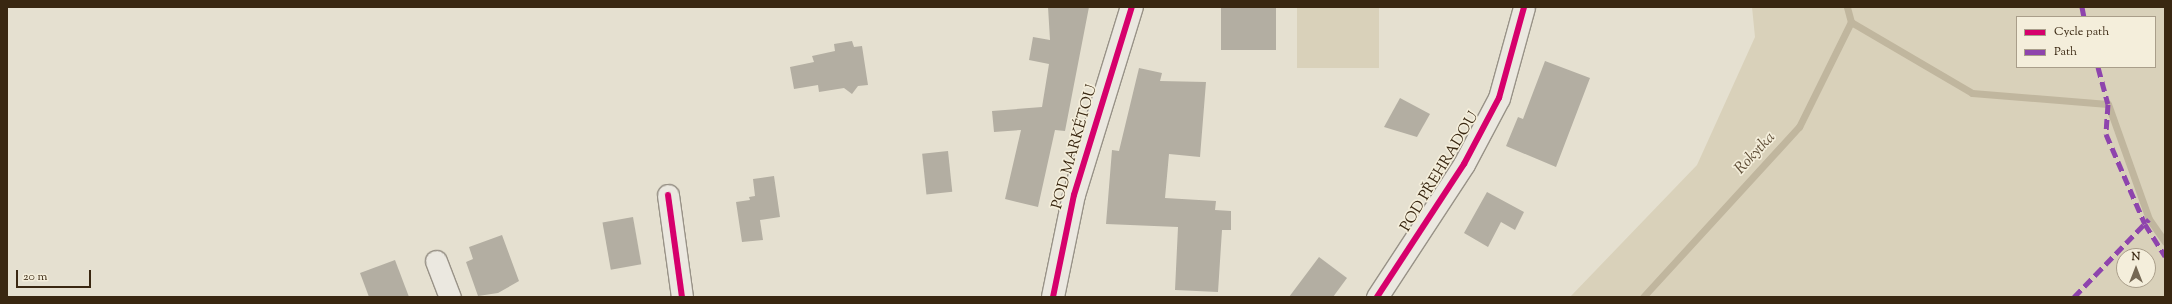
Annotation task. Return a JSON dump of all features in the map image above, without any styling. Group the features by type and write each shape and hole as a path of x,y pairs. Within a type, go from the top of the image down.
{"street":[{"name":"POD MARKÉTOU","path":"1053,297 1074,195 1132,7"},
{"name":"POD PŘEHRADOU","path":"1377,297 1464,164 1499,98 1524,7"},
{"path":"668,195 682,297"},
{"path":"436,260 450,297"}],"shaded area":[{"path":"1297,7 1379,7 1379,68 1297,68"},
{"path":"1752,7 2165,7 2165,297 1570,297 1697,165 1755,37"}],"building":[{"path":"1048,7 1089,7 1065,131 1055,130 1038,207 1005,199 1021,130 994,132 992,111 1042,107 1049,64 1029,60 1033,37 1050,40"},
{"path":"1221,7 1276,7 1276,50 1221,50"},
{"path":"852,41 854,47 862,46 868,85 858,86 852,94 844,88 819,92 818,85 794,89 790,67 814,62 812,56 835,51 834,44"},
{"path":"1545,61 1590,78 1556,167 1506,146 1518,117 1523,119"},
{"path":"1139,68 1162,73 1160,81 1206,82 1200,157 1169,154 1165,198 1216,201 1215,210 1231,211 1231,230 1222,230 1218,292 1175,290 1178,227 1106,224 1112,150 1119,151"},
{"path":"1400,98 1430,114 1417,137 1384,127"},
{"path":"948,151 952,192 926,194 922,154"},
{"path":"774,176 780,217 760,220 763,240 742,242 736,202 750,200 749,197 755,196 753,179"},
{"path":"1487,192 1524,212 1515,230 1501,222 1488,247 1464,233"},
{"path":"633,217 641,264 611,270 602,222"},
{"path":"502,235 519,281 498,293 478,296 466,262 473,259 469,247"},
{"path":"1319,257 1347,278 1333,297 1289,297"},
{"path":"395,260 409,297 369,297 360,273"}],"waterway":[{"name":"Rokytka","path":"1643,297 1799,127 1851,22 1847,7"},
{"path":"1851,22 1972,93 2108,104 2149,219 2165,242"}],"marked path":[{"path":"2082,7 2084,16"},
{"path":"2098,68 2108,104 2106,134 2145,224 2165,256"},
{"path":"2074,297 2149,219"}],"cycle path":[{"path":"1053,297 1074,195 1132,7"},
{"path":"1377,297 1464,164 1499,98 1524,7"},
{"path":"668,195 682,297"}]}
